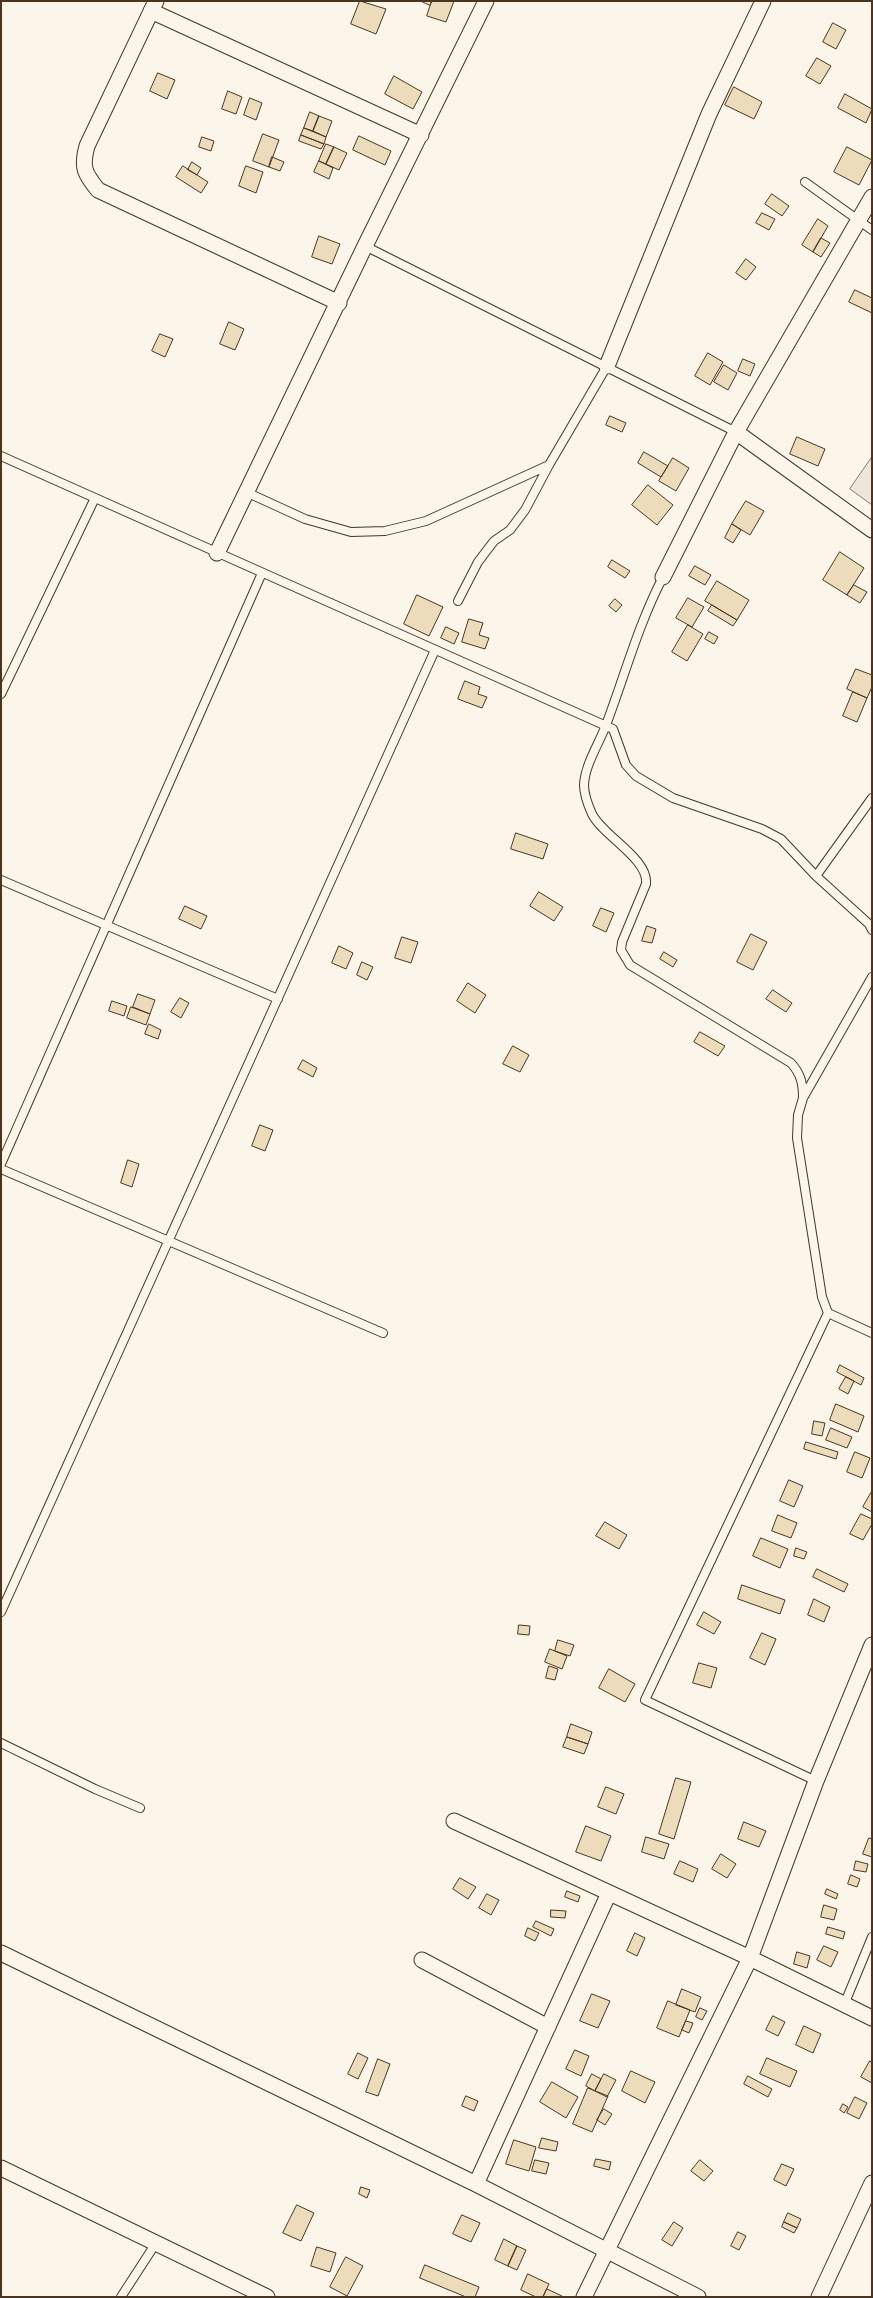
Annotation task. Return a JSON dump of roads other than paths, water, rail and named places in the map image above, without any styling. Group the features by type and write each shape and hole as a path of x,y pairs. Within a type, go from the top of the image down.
{"street":[{"path":"216,556 339,303 365,246 486,1"},
{"path":"607,366 709,114 763,1"},
{"path":"339,303 98,190 86,175 84,160 87,146 154,6 421,135"},
{"path":"663,577 736,432 872,197"},
{"path":"736,432 872,530"},
{"path":"584,2297 750,1958 816,1781 872,1645"},
{"path":"454,1820 750,1958 872,2018"},
{"path":"476,2184 609,1893"},
{"path":"1,1953 476,2184 698,2297"},
{"path":"422,1960 548,2027"},
{"path":"1,2168 267,2297"},
{"path":"819,2297 872,2183"}],"lane":[{"path":"805,182 872,230"},
{"path":"365,246 736,432"},
{"path":"458,601 478,562 490,546 510,530 525,510 549,465 607,366"},
{"path":"1,456 95,498 216,556 262,573 613,729 626,765 636,776 673,798 762,829 782,839 816,876 869,924 872,930"},
{"path":"246,492 305,519 351,532 385,531 426,521 549,465"},
{"path":"1,694 5,677 95,498"},
{"path":"1,1164 262,573"},
{"path":"663,577 636,637 606,726 586,771 584,785 586,799 599,825 636,862 647,877 646,884 622,942 621,950 624,958 630,965 791,1063 798,1070 803,1083 803,1098"},
{"path":"1,1612 435,650"},
{"path":"816,876 872,798"},
{"path":"1,880 278,999"},
{"path":"872,977 803,1098 798,1116 797,1138 822,1297 828,1313 872,1333"},
{"path":"1,1168 383,1333"},
{"path":"816,1781 644,1700 828,1313"},
{"path":"1,1743 95,1789 140,1808"},
{"path":"844,2005 872,1938"},
{"path":"121,2297 156,2243"}]}
